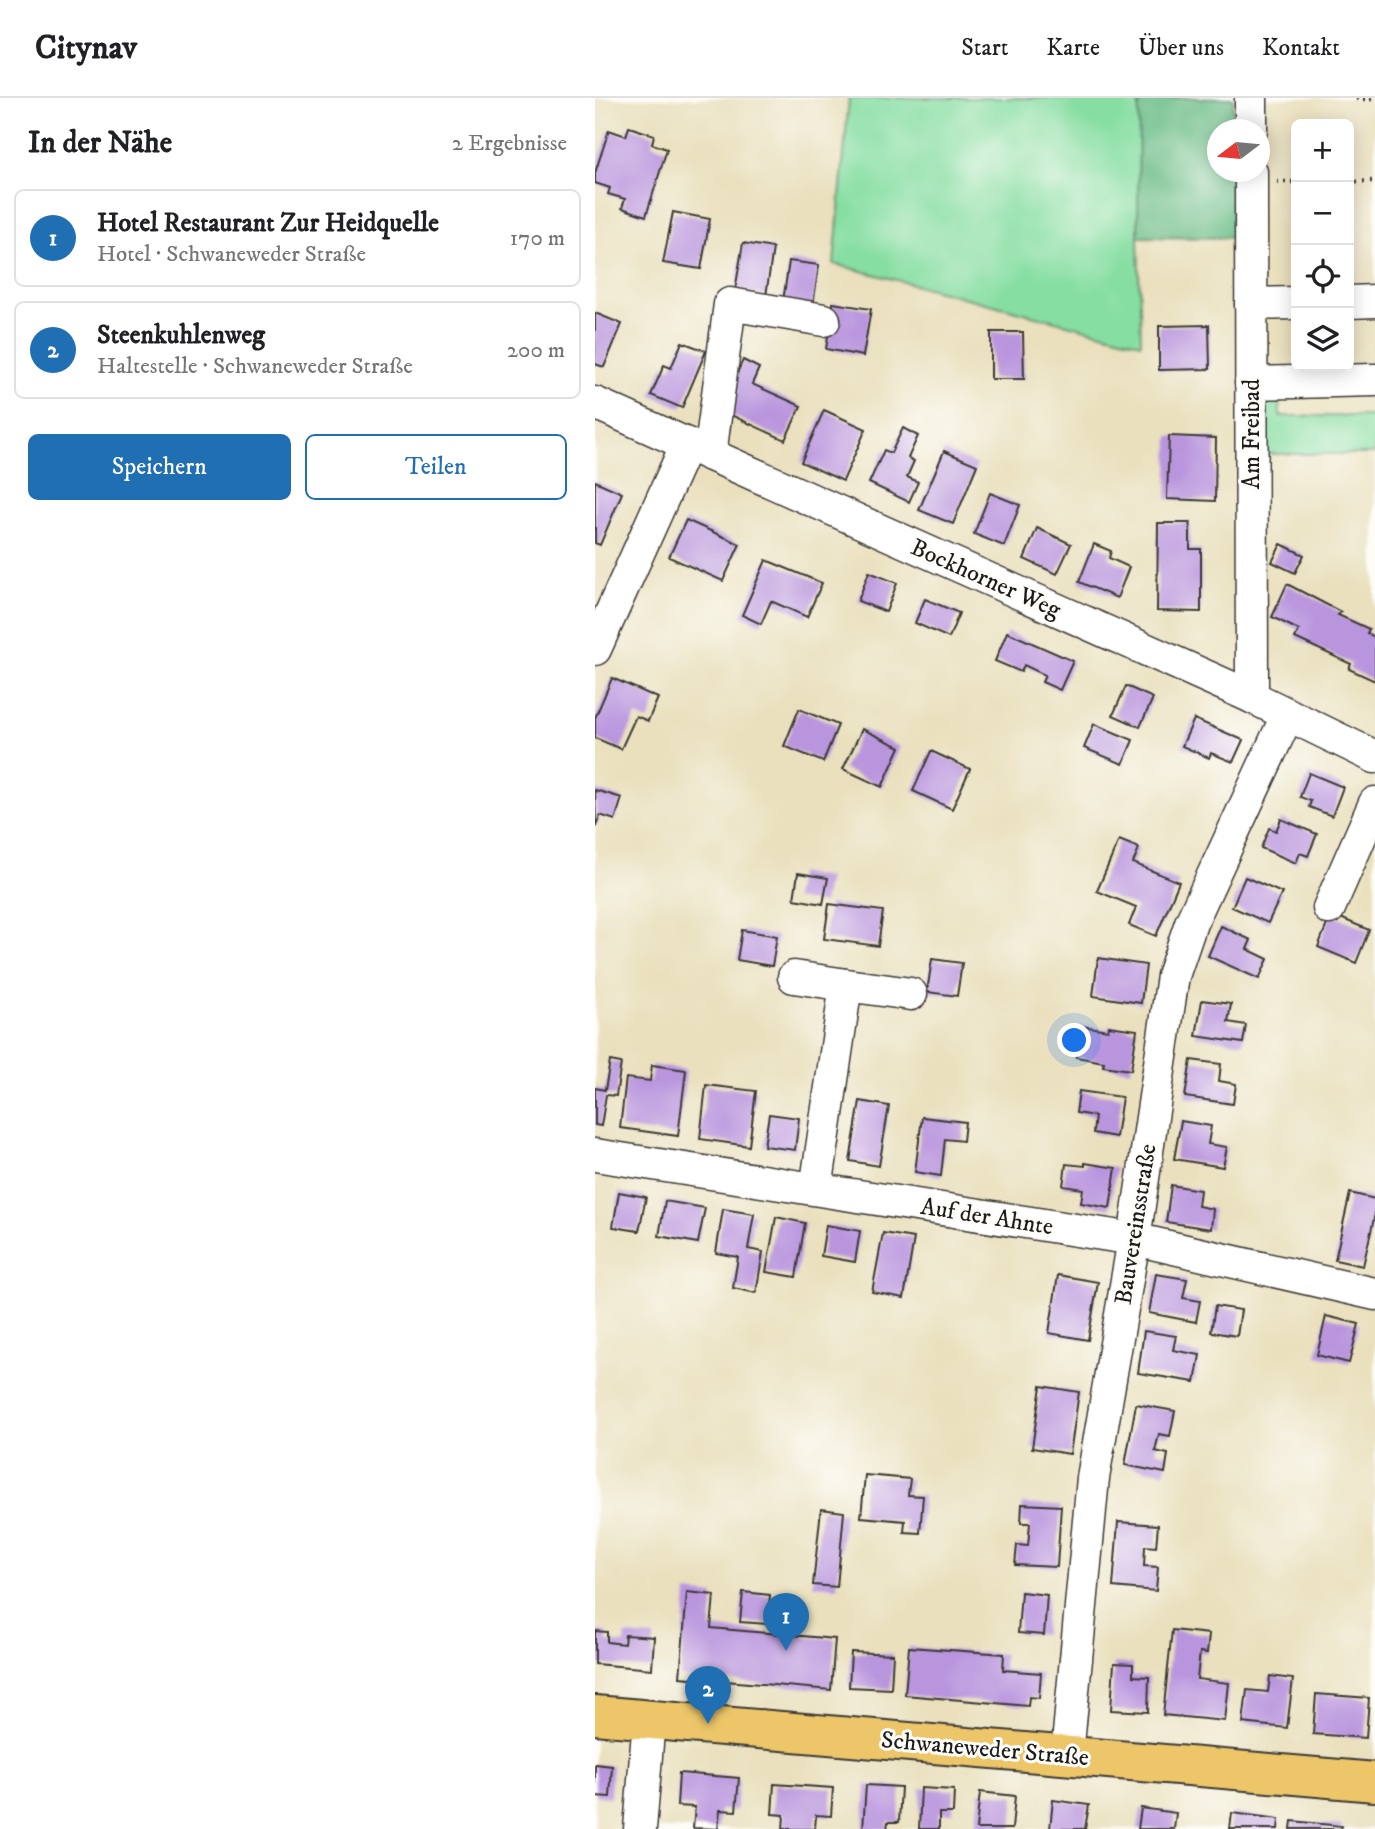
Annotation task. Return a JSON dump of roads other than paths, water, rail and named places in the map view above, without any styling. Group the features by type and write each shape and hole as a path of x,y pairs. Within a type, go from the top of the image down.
{"main road":[{"name":"Schwaneweder Straße","path":"595,1715 1375,1782"}],"street":[{"path":"1251,98 1251,119"},
{"name":"Am Freibad","path":"1251,182 1252,697"},
{"path":"697,449 718,295"},
{"path":"1354,302 1375,301"},
{"path":"1251,304 1291,303"},
{"path":"595,649 697,449 730,304 824,320"},
{"path":"1251,383 1375,380"},
{"name":"Bockhorner Weg","path":"595,403 1252,697 1375,757"},
{"name":"Bauvereinsstraße","path":"1067,1755 1093,1478 1134,1239 1173,976 1191,923 1287,716"},
{"path":"1329,908 1375,803"},
{"path":"794,977 911,994"},
{"path":"816,1189 845,985"},
{"name":"Auf der Ahnte","path":"595,1154 1134,1239 1375,1294"},
{"path":"640,1829 649,1719"}],"place":[{"name":"Hotel Restaurant Zur Heidquelle","path":"786,1651"},
{"name":"Steenkuhlenweg","path":"708,1724"}]}
